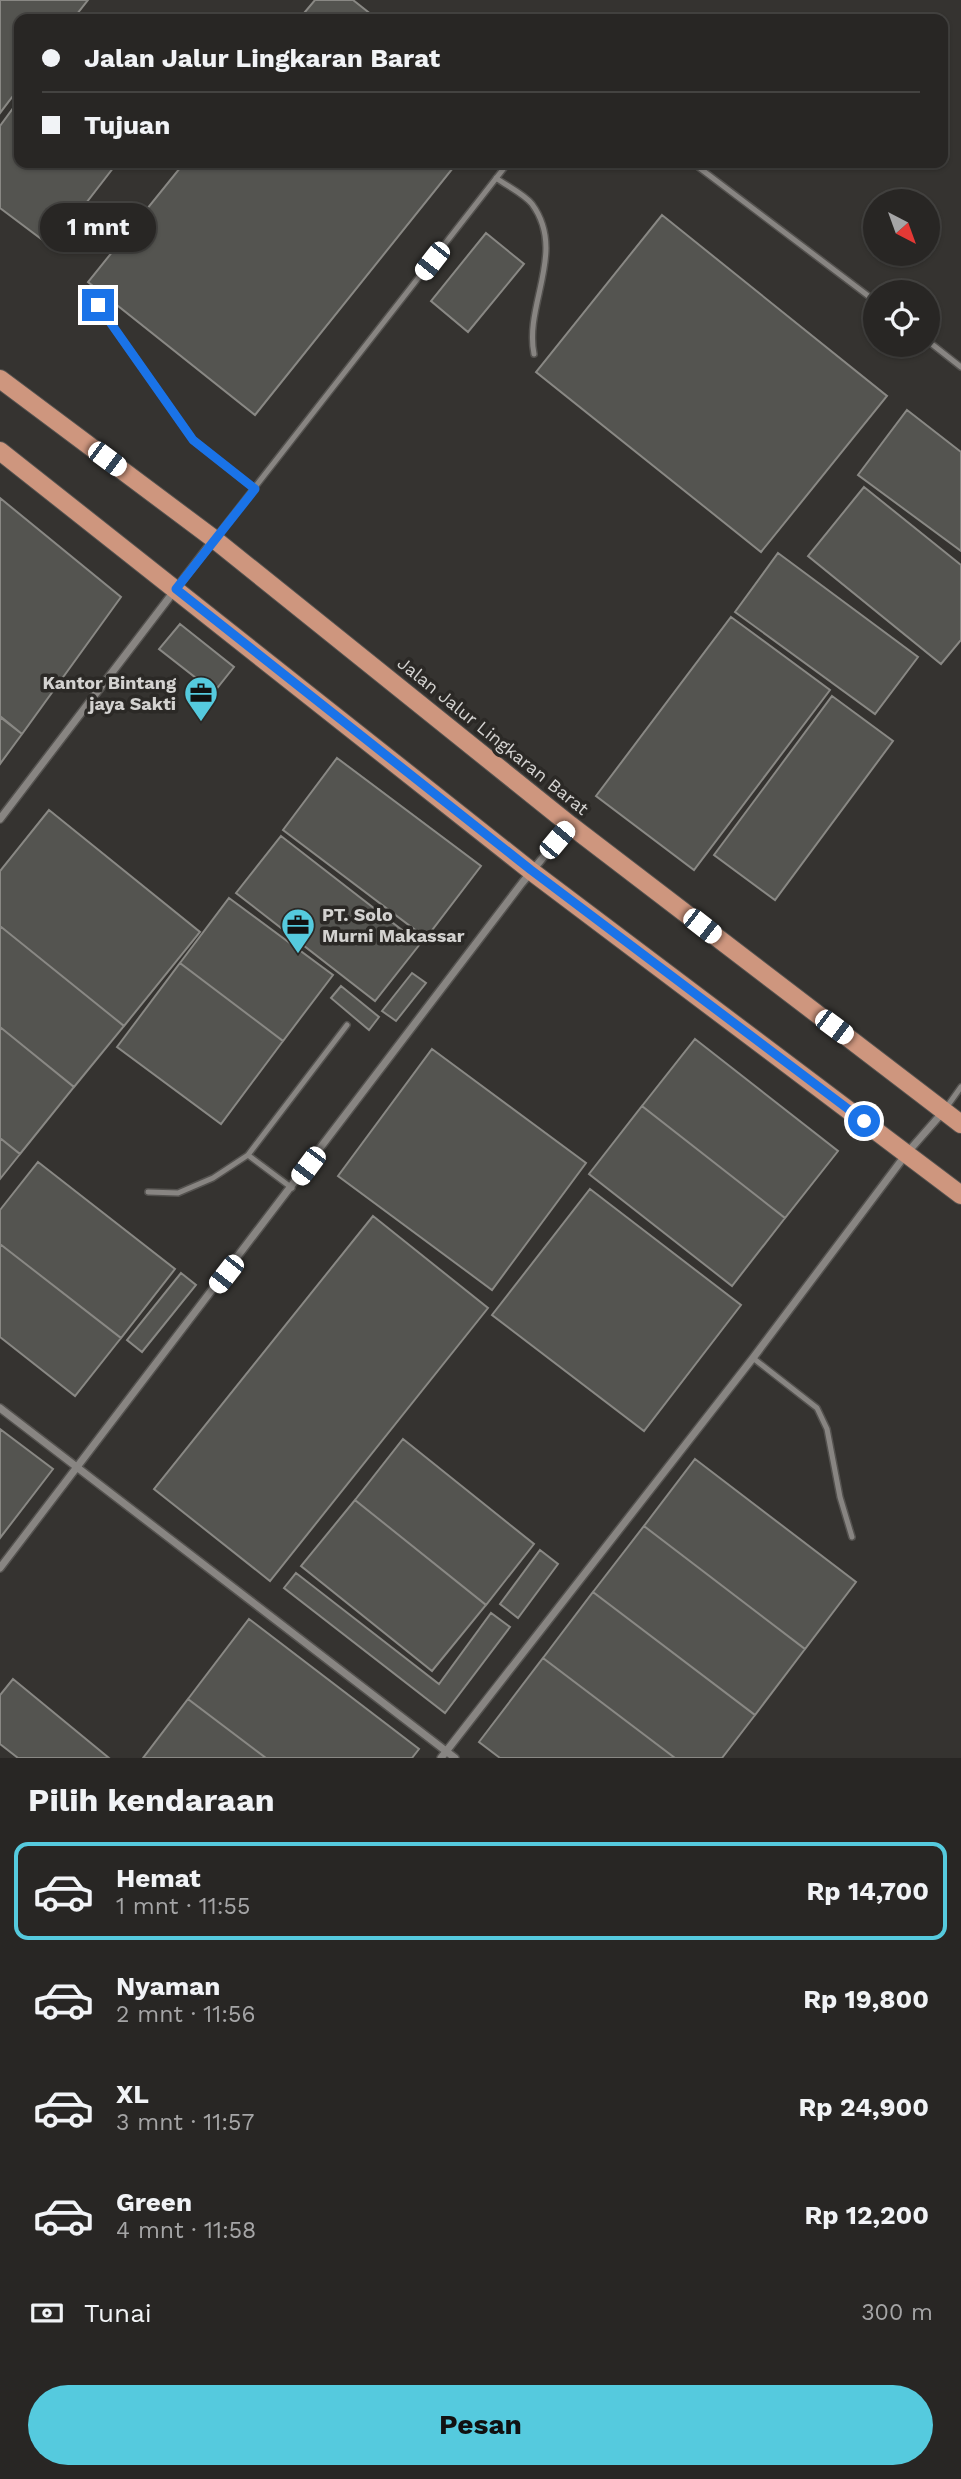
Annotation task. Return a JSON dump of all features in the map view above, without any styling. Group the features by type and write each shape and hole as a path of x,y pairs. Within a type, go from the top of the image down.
{"main road":[{"name":"Jalan Jalur Lingkaran Barat","path":"0,379 214,539 570,825 961,1124"},
{"path":"0,451 531,870 961,1195"}],"street":[{"path":"0,819 214,539"},
{"path":"0,1568 292,1188 531,870 570,825"},
{"path":"444,1755 753,1358 907,1153 944,1111"},
{"path":"0,1408 444,1755 455,1758"}],"lane":[{"path":"214,539 504,168"},
{"path":"700,168 863,292"},
{"path":"496,178 531,204 543,230 547,255 530,334 534,354"},
{"path":"98,305 193,440 255,489"},
{"path":"940,350 961,367"},
{"path":"148,1192 178,1194 213,1178 248,1155 347,1025"},
{"path":"944,1111 961,1087"},
{"path":"248,1155 292,1188"},
{"path":"753,1358 817,1408 827,1429 840,1497 852,1537"}],"building":[{"path":"0,0 88,0 77,14 14,14 14,95 0,113"},
{"path":"315,0 353,0 371,14 303,14"},
{"path":"14,107 14,168 113,168 52,247 0,208 0,126"},
{"path":"180,168 453,168 255,415 88,282"},
{"path":"662,215 887,396 761,552 536,372"},
{"path":"486,233 524,264 468,332 431,301"},
{"path":"907,410 961,452 961,551 858,475"},
{"path":"864,487 961,565 961,640 941,664 808,556"},
{"path":"0,498 121,597 22,734 0,716"},
{"path":"778,553 918,657 875,714 735,612"},
{"path":"731,617 830,690 694,870 596,796"},
{"path":"180,624 234,667 214,692 159,649"},
{"path":"832,696 893,741 775,900 714,855"},
{"path":"0,717 22,734 0,764"},
{"path":"337,758 481,866 426,938 283,830"},
{"path":"49,810 200,932 124,1026 0,926 0,871"},
{"path":"281,836 420,944 375,1001 236,893"},
{"path":"229,898 333,975 283,1041 180,963"},
{"path":"0,926 124,1026 74,1087 0,1027"},
{"path":"180,963 283,1041 221,1124 117,1047"},
{"path":"412,973 426,983 396,1021 382,1011"},
{"path":"341,986 379,1017 369,1030 331,998"},
{"path":"0,1027 74,1087 20,1154 0,1138"},
{"path":"695,1039 838,1151 785,1218 642,1106"},
{"path":"432,1049 586,1163 492,1290 338,1176"},
{"path":"642,1106 785,1218 732,1286 589,1174"},
{"path":"0,1138 20,1154 0,1179"},
{"path":"38,1162 175,1269 121,1338 0,1244 0,1210"},
{"path":"590,1189 741,1305 644,1431 492,1315"},
{"path":"373,1216 488,1308 270,1581 154,1489"},
{"path":"0,1244 121,1338 75,1396 0,1337"},
{"path":"181,1273 196,1285 142,1352 127,1340"},
{"path":"0,1429 53,1469 0,1538"},
{"path":"403,1439 534,1544 486,1605 355,1500"},
{"path":"695,1459 856,1582 805,1649 644,1526"},
{"path":"355,1500 486,1605 432,1671 301,1566"},
{"path":"644,1526 805,1649 755,1715 593,1592"},
{"path":"540,1550 558,1564 518,1618 500,1604"},
{"path":"296,1573 439,1684 491,1613 510,1627 445,1713 284,1588"},
{"path":"593,1592 755,1715 722,1758 675,1758 543,1658"},
{"path":"249,1619 419,1749 412,1758 266,1758 188,1699"},
{"path":"543,1658 675,1758 500,1758 479,1742"},
{"path":"13,1679 109,1758 18,1758 0,1744 0,1695"},
{"path":"188,1699 266,1758 143,1758"}],"place":[{"name":"Kantor Bintang jaya Sakti","path":"201,723"},
{"name":"PT. Solo Murni Makassar","path":"298,955"}],"route":[{"path":"98,305 193,440 255,489 176,589 531,870 864,1121"}]}
